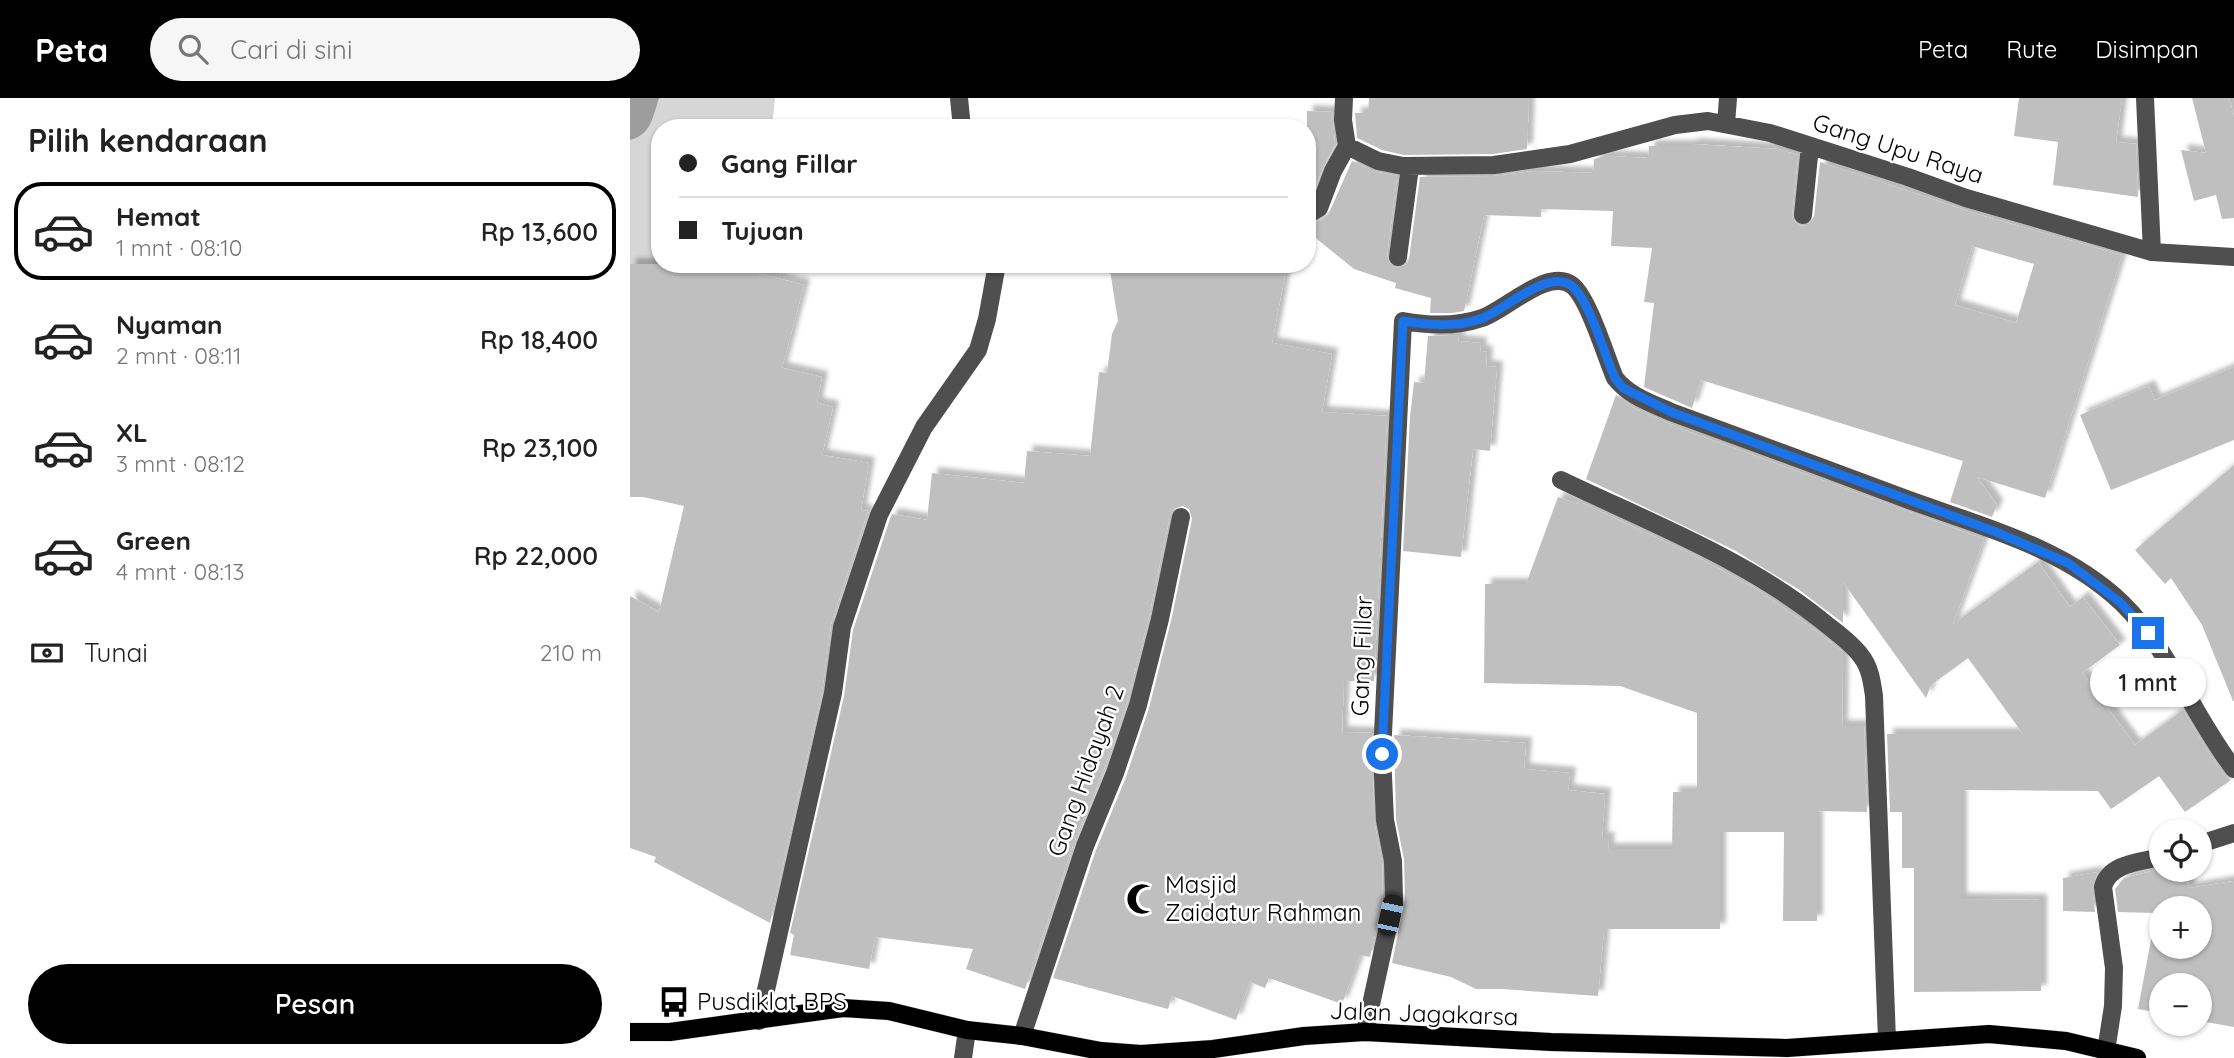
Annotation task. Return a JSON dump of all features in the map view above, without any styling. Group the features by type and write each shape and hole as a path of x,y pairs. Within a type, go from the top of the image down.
{"main road":[{"name":"Jalan Jagakarsa","path":"630,1032 670,1032 843,1008 889,1011 967,1030 1022,1036 1101,1051 1141,1054 1365,1032 1551,1042 1787,1048 1989,1034 2066,1041 2137,1058"}],"street":[{"path":"959,98 961,119"},
{"path":"1316,210 1347,146 1343,120 1344,98"},
{"path":"1726,124 1728,98"},
{"path":"2145,98 2152,252"},
{"name":"Gang Upu Raya","path":"1347,146 1378,161 1410,167 1494,165 1597,148 1693,121 1726,124 1770,133 1966,198 2152,252 2234,257"},
{"path":"1803,215 1810,146"},
{"path":"1398,257 1410,167"},
{"path":"759,1021 832,693 842,628 879,515 924,427 978,350 995,273"},
{"name":"Gang Fillar","path":"1365,1032 1394,899 1394,872 1385,820 1382,754 1403,321 1425,325 1451,325 1483,318 1550,281 1564,282 1574,287 1584,302 1615,378 1630,392 1671,412 1996,532 2068,563 2095,582 2121,603 2148,633 2178,678 2219,750 2234,769"},
{"path":"1561,480 1706,549 1765,581 1804,606 1861,656 1870,673 1874,696 1887,1040"},
{"name":"Gang Hidayah 2","path":"1022,1036 1080,858 1115,773 1138,705 1160,619 1181,517"},
{"path":"2212,840 2234,833"},
{"path":"2106,1051 2113,1006 2114,968 2103,887 2105,878 2112,871 2149,860"},
{"path":"963,1058 967,1030"}],"shaded area":[{"path":"630,98 775,98 773,119 651,119 651,273 656,273 630,346"},
{"path":"630,98 659,98 647,129 630,140"}],"building":[{"path":"1369,98 1529,98 1527,149 1493,154 1404,155 1382,150 1357,138 1355,113 1368,113"},
{"path":"2019,98 2122,98 2116,142 2136,144 2138,197 2053,185 2058,142 2014,136"},
{"path":"2192,98 2229,98 2234,116 2234,218 2222,219 2216,195 2194,201 2181,150 2206,153"},
{"path":"1307,111 1332,112 1335,144 1316,183 1316,119 1307,119"},
{"path":"1692,144 1777,149 1798,155 1792,215 1793,220 1801,226 1808,225 1814,217 1820,162 1980,215 2122,255 2045,498 1977,477 1997,505 1992,517 1950,502 1963,461 1701,380 1692,408 1644,387 1654,303 1644,302 1652,248 1611,246 1613,211 1541,209 1541,217 1484,215 1464,311 1452,313 1430,313 1431,298 1395,288 1396,283 1354,269 1316,238 1316,222 1329,213 1352,161 1373,171 1397,176 1387,256 1391,266 1397,268 1407,264 1409,259 1420,177 1494,176 1534,171 1593,173 1594,159 1605,156 1648,158 1649,146","holes":["1972,246 2034,264 2016,323 1955,305"]},
{"path":"630,264 651,264 651,273 758,273 804,285 782,368 822,377 817,403 833,407 822,455 869,463 861,510 868,511 831,624 822,691 770,923 654,862 656,857 630,848 630,596 659,612 684,506 643,497 630,497"},
{"path":"1110,273 1285,273 1272,343 1332,354 1322,412 1387,416 1374,681 1344,681 1342,732 1372,733 1374,821 1382,862 1383,898 1370,957 1360,955 1342,1004 1269,978 1265,988 1250,982 1236,1020 1172,996 1168,1009 1053,978 1096,850 1126,777 1149,708 1171,621 1192,519 1189,509 1183,506 1173,509 1170,515 1149,616 1127,702 1104,769 1074,842 1025,989 966,969 973,949 875,937 869,969 790,955 794,935 790,933 844,696 853,630 892,514 927,520 932,473 1024,483 1027,451 1090,456 1099,372 1107,373 1112,334 1118,321"},
{"path":"1459,335 1458,341 1481,343 1480,351 1487,352 1486,366 1497,367 1490,451 1473,449 1461,557 1403,551 1414,382 1424,383 1428,336"},
{"path":"2234,367 2234,440 2111,490 2080,415 2149,386 2155,400"},
{"path":"1616,395 1636,409 1684,430 1984,539 1953,624 2038,562 2070,607 2083,597 2120,645 2082,673 2135,745 2183,710 2210,755 2231,780 2185,812 2159,776 2111,809 2098,791 1961,790 1961,899 2041,900 2041,991 1914,992 1914,868 1902,868 1902,812 1890,812 1887,734 2023,734 1968,658 1931,685 1926,698 1843,582 1843,623 1798,589 1734,550 1586,479"},
{"path":"2234,465 2233,701 2202,625 2171,578 2165,584 2135,550"},
{"path":"1558,497 1577,504 1578,501 1690,553 1755,588 1814,629 1843,652 1842,726 1864,726 1867,812 1817,811 1817,921 1783,921 1784,832 1720,832 1720,929 1604,929 1598,996 1476,989 1451,977 1392,963 1405,899 1404,859 1396,819 1394,735 1526,743 1524,769 1570,773 1568,790 1605,794 1602,838 1609,838 1608,849 1672,849 1673,792 1697,792 1697,713 1620,686 1484,683 1485,584 1526,584"},
{"path":"2098,872 2092,888 2095,912 2063,911 2063,878"},
{"path":"2149,872 2149,882 2188,882 2189,888 2234,881 2234,1027 2212,1023 2212,973 2149,973 2149,1011 2138,1009 2149,950 2149,959 2212,959 2212,896 2149,896 2149,913 2118,912 2115,889 2124,878"}],"place":[{"name":"Masjid Zaidatur Rahman","path":"1142,899"},
{"name":"Pusdiklat BPS","path":"674,1002"}],"route":[{"path":"1382,754 1403,321 1425,325 1451,325 1483,318 1550,281 1564,282 1574,287 1584,302 1615,378 1623,388 1637,397 1996,532 2068,563 2121,603 2148,633"}]}
